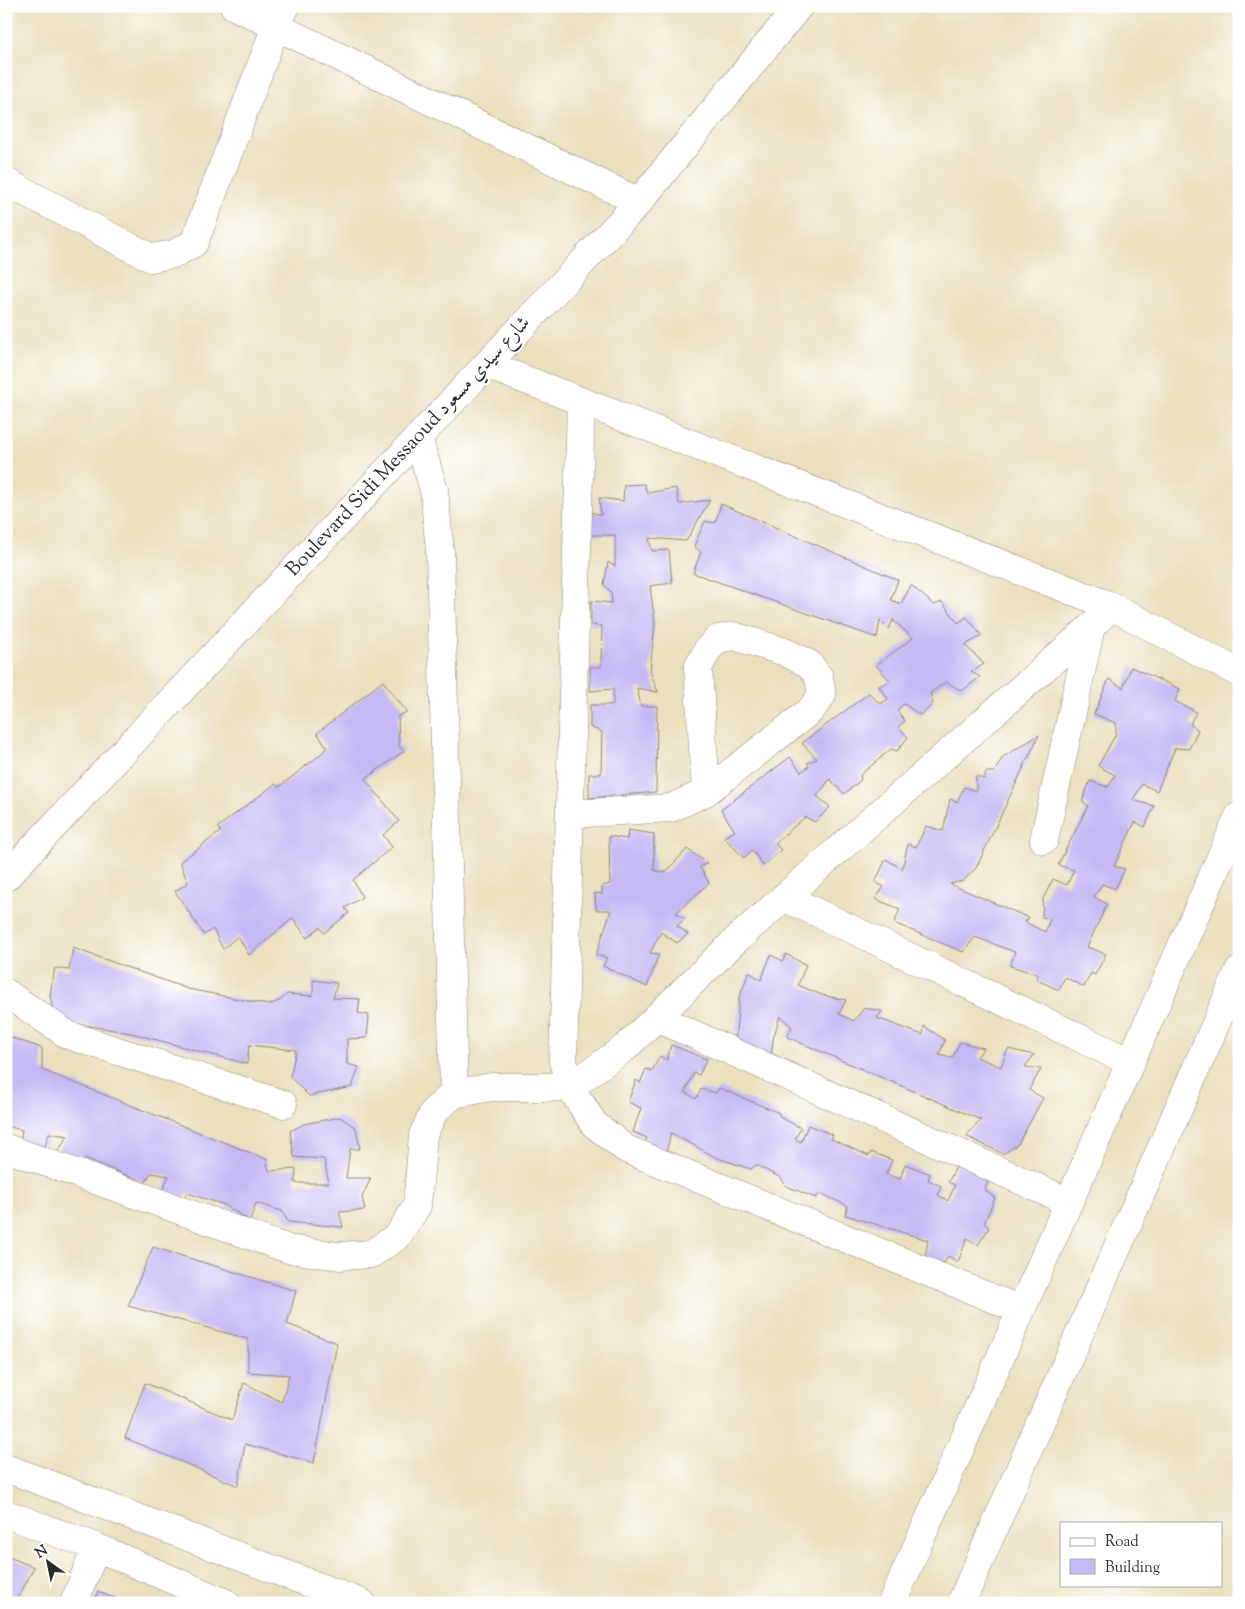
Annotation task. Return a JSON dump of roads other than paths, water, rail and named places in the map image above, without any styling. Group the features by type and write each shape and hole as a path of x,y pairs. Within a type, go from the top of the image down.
{"street":[{"path":"234,6 281,16 639,202"},
{"name":"Boulevard Sidi Messaoud شارع سيدي مسعود","path":"6,877 639,202 799,6"},
{"path":"6,182 151,258 174,254 194,243 281,16"},
{"path":"487,365 1111,606 1239,673"},
{"path":"581,402 563,1061 570,1087 594,1124 626,1149 1021,1310"},
{"path":"418,438 434,490 440,552 454,1094"},
{"path":"6,1148 288,1249 339,1256 371,1254 398,1236 417,1206 423,1135 434,1111 454,1094 491,1087 570,1087 626,1047 737,939 1091,627 1111,606"},
{"path":"1044,840 1091,627"},
{"path":"570,814 671,808 706,792 810,711 822,696 820,677 809,664 785,652 734,636 718,639 708,649 698,668 706,792"},
{"path":"892,1603 1239,816"},
{"path":"784,897 1130,1062"},
{"path":"961,1603 1239,971"},
{"path":"6,993 68,1035 283,1104"},
{"path":"657,1018 1069,1202"},
{"path":"6,1468 362,1603"},
{"path":"6,1514 96,1547 226,1603"},
{"path":"74,1603 96,1547"}]}
